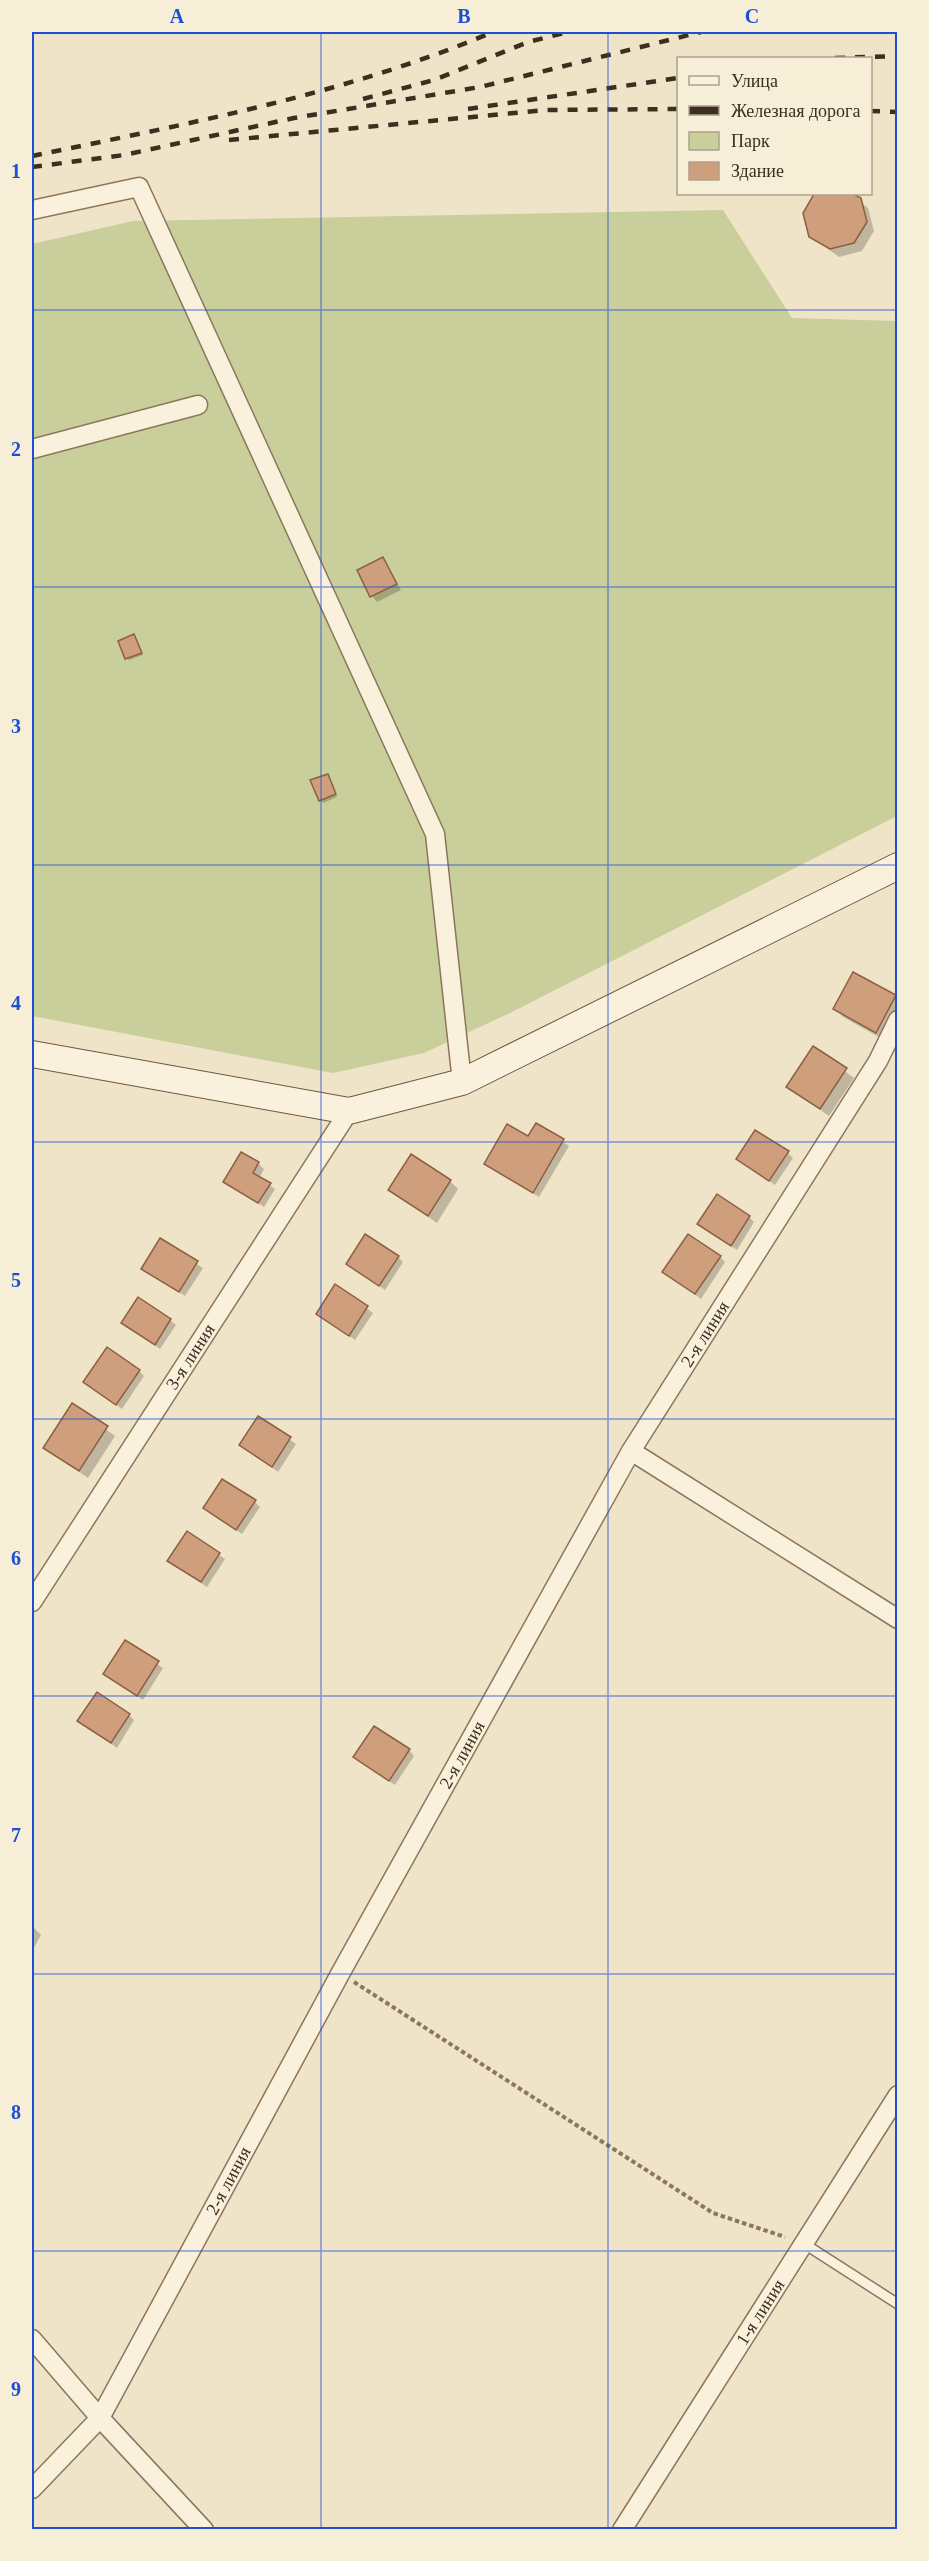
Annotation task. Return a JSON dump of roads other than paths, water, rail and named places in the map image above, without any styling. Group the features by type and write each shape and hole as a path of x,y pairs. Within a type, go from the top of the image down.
{"street":[{"path":"32,210 139,188 435,834 462,1082"},
{"path":"32,449 198,405"},
{"path":"32,1054 349,1110 462,1082 897,866"},
{"name":"2-я линия","path":"32,2489 100,2418 340,1974 631,1451 878,1061 897,1020"},
{"name":"3-я линия","path":"32,1602 349,1110"},
{"path":"631,1451 897,1619"},
{"name":"1-я линия","path":"622,2529 897,2095"},
{"path":"32,2339 100,2418 204,2529"}],"lane":[{"path":"803,2243 897,2304"}],"railway":[{"path":"32,156 207,119 323,90 437,54 493,32"},
{"path":"363,99 434,80 528,42 568,32"},
{"path":"32,167 124,155 294,118 480,87 701,32"},
{"path":"866,57 898,56"},
{"path":"468,109 677,78"},
{"path":"229,140 546,110 677,109"},
{"path":"872,111 898,112"}]}
